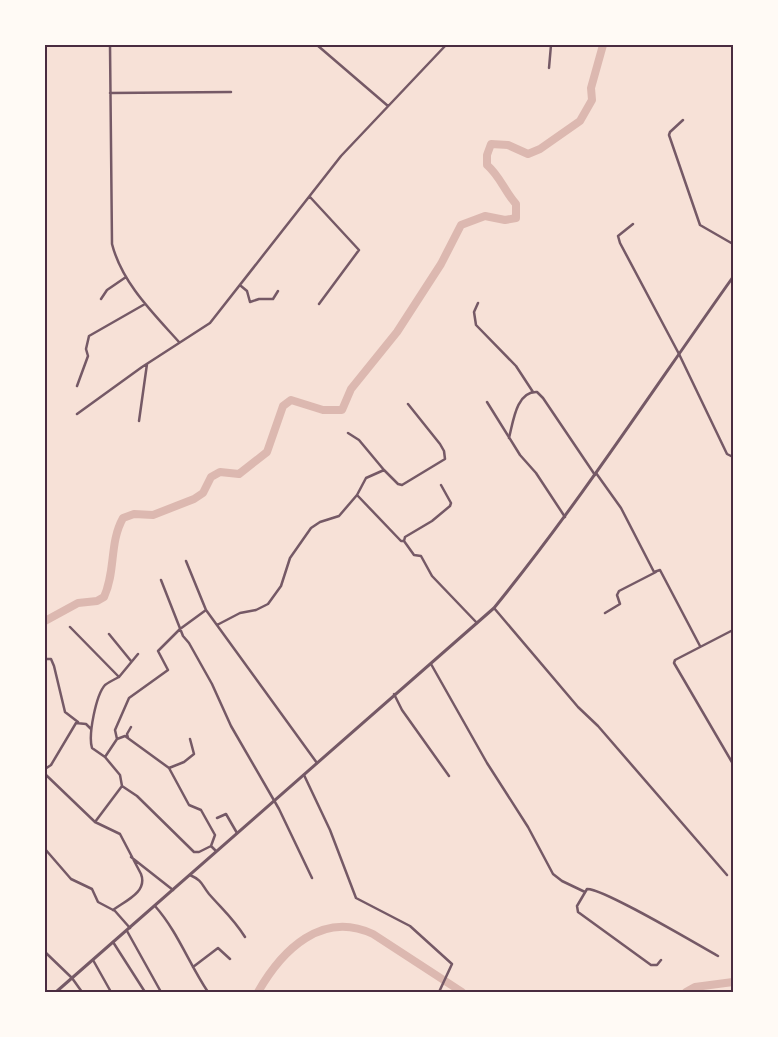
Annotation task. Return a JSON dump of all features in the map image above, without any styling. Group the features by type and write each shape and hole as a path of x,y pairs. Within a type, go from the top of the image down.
{"street":[{"path":"110,45 110,231 115,255 126,277 145,304 179,342"},
{"path":"317,45 388,106"},
{"path":"77,414 179,342 210,323 241,286 341,156 446,45"},
{"path":"549,68 552,45"},
{"path":"109,92 231,92"},
{"path":"683,120 669,135 700,225 733,244"},
{"path":"310,197 359,250 319,304"},
{"path":"634,224 618,236 618,239 679,354 727,454 733,457"},
{"path":"101,299 107,290 126,277"},
{"path":"56,992 494,608 596,474 733,277"},
{"path":"241,286 247,291 250,302 259,298 273,299 278,291"},
{"path":"478,303 473,316 476,325 516,366 533,392"},
{"path":"77,386 88,356 86,349 89,336 145,304"},
{"path":"139,421 147,364"},
{"path":"509,438 520,402 524,396 533,392 541,394 621,508 654,572 660,570"},
{"path":"487,402 509,438 565,516"},
{"path":"348,433 359,440 384,470 398,484 402,485 445,459 444,450 408,404"},
{"path":"217,625 240,613 268,604 281,586 290,558 311,528 320,522 339,516 357,495 366,478 384,470"},
{"path":"404,541 405,537 432,521 450,506 451,503 441,485"},
{"path":"357,495 401,541 404,541 414,555 421,556 432,576 478,622"},
{"path":"186,560 206,610 318,763"},
{"path":"604,613 618,605 619,591 660,570"},
{"path":"660,570 700,646"},
{"path":"161,580 180,629 274,801 312,878"},
{"path":"494,608 578,707 598,726 728,875"},
{"path":"117,739 115,730 129,698 168,670 158,651 180,629 206,610"},
{"path":"70,627 119,677"},
{"path":"733,630 700,646 674,663 733,764"},
{"path":"109,634 131,661"},
{"path":"105,757 117,739 125,736 170,768 189,805 201,810 215,835 211,846 199,852 194,852 137,796 122,786 120,775 105,757 92,748 91,729 100,693 106,685 119,677 138,654"},
{"path":"45,659 51,659 54,666 65,712 91,729"},
{"path":"431,664 487,763 528,827 553,874 562,881 585,892"},
{"path":"394,694 402,710 449,776"},
{"path":"45,769 51,764 78,722"},
{"path":"131,726 127,737 135,743"},
{"path":"170,768 184,762 194,754 190,739"},
{"path":"45,774 95,822 120,834 141,874 143,884 137,893 113,910"},
{"path":"304,775 330,830 356,898 410,926 452,964 439,992"},
{"path":"95,822 122,786"},
{"path":"217,818 226,814 237,833"},
{"path":"211,846 216,851"},
{"path":"45,849 71,878 92,889 98,902 113,910 128,930 161,992"},
{"path":"130,856 173,890"},
{"path":"190,875 202,881 208,892 232,916 245,937"},
{"path":"661,960 657,965 651,965 578,912 577,906 585,892 593,889 614,899 718,956"},
{"path":"155,906 170,924 208,992"},
{"path":"113,942 145,992"},
{"path":"193,967 218,948 230,958"},
{"path":"45,952 72,978 82,992"},
{"path":"93,960 111,992"}],"waterway":[{"path":"45,621 78,603 97,601 104,597 108,587 116,537 123,518 134,514 153,515 194,499 203,493 211,477 220,472 239,474 267,452 283,406 291,400 323,410 342,410 351,389 397,332 441,264 461,225 485,216 505,220 516,218 516,204 487,165 487,155 491,144 508,145 528,154 540,149 580,121 592,100 591,88 603,45"},
{"path":"258,992 268,976 291,949 305,938 337,927 354,928 373,934 462,992"},
{"path":"686,992 695,987 733,982"}]}
